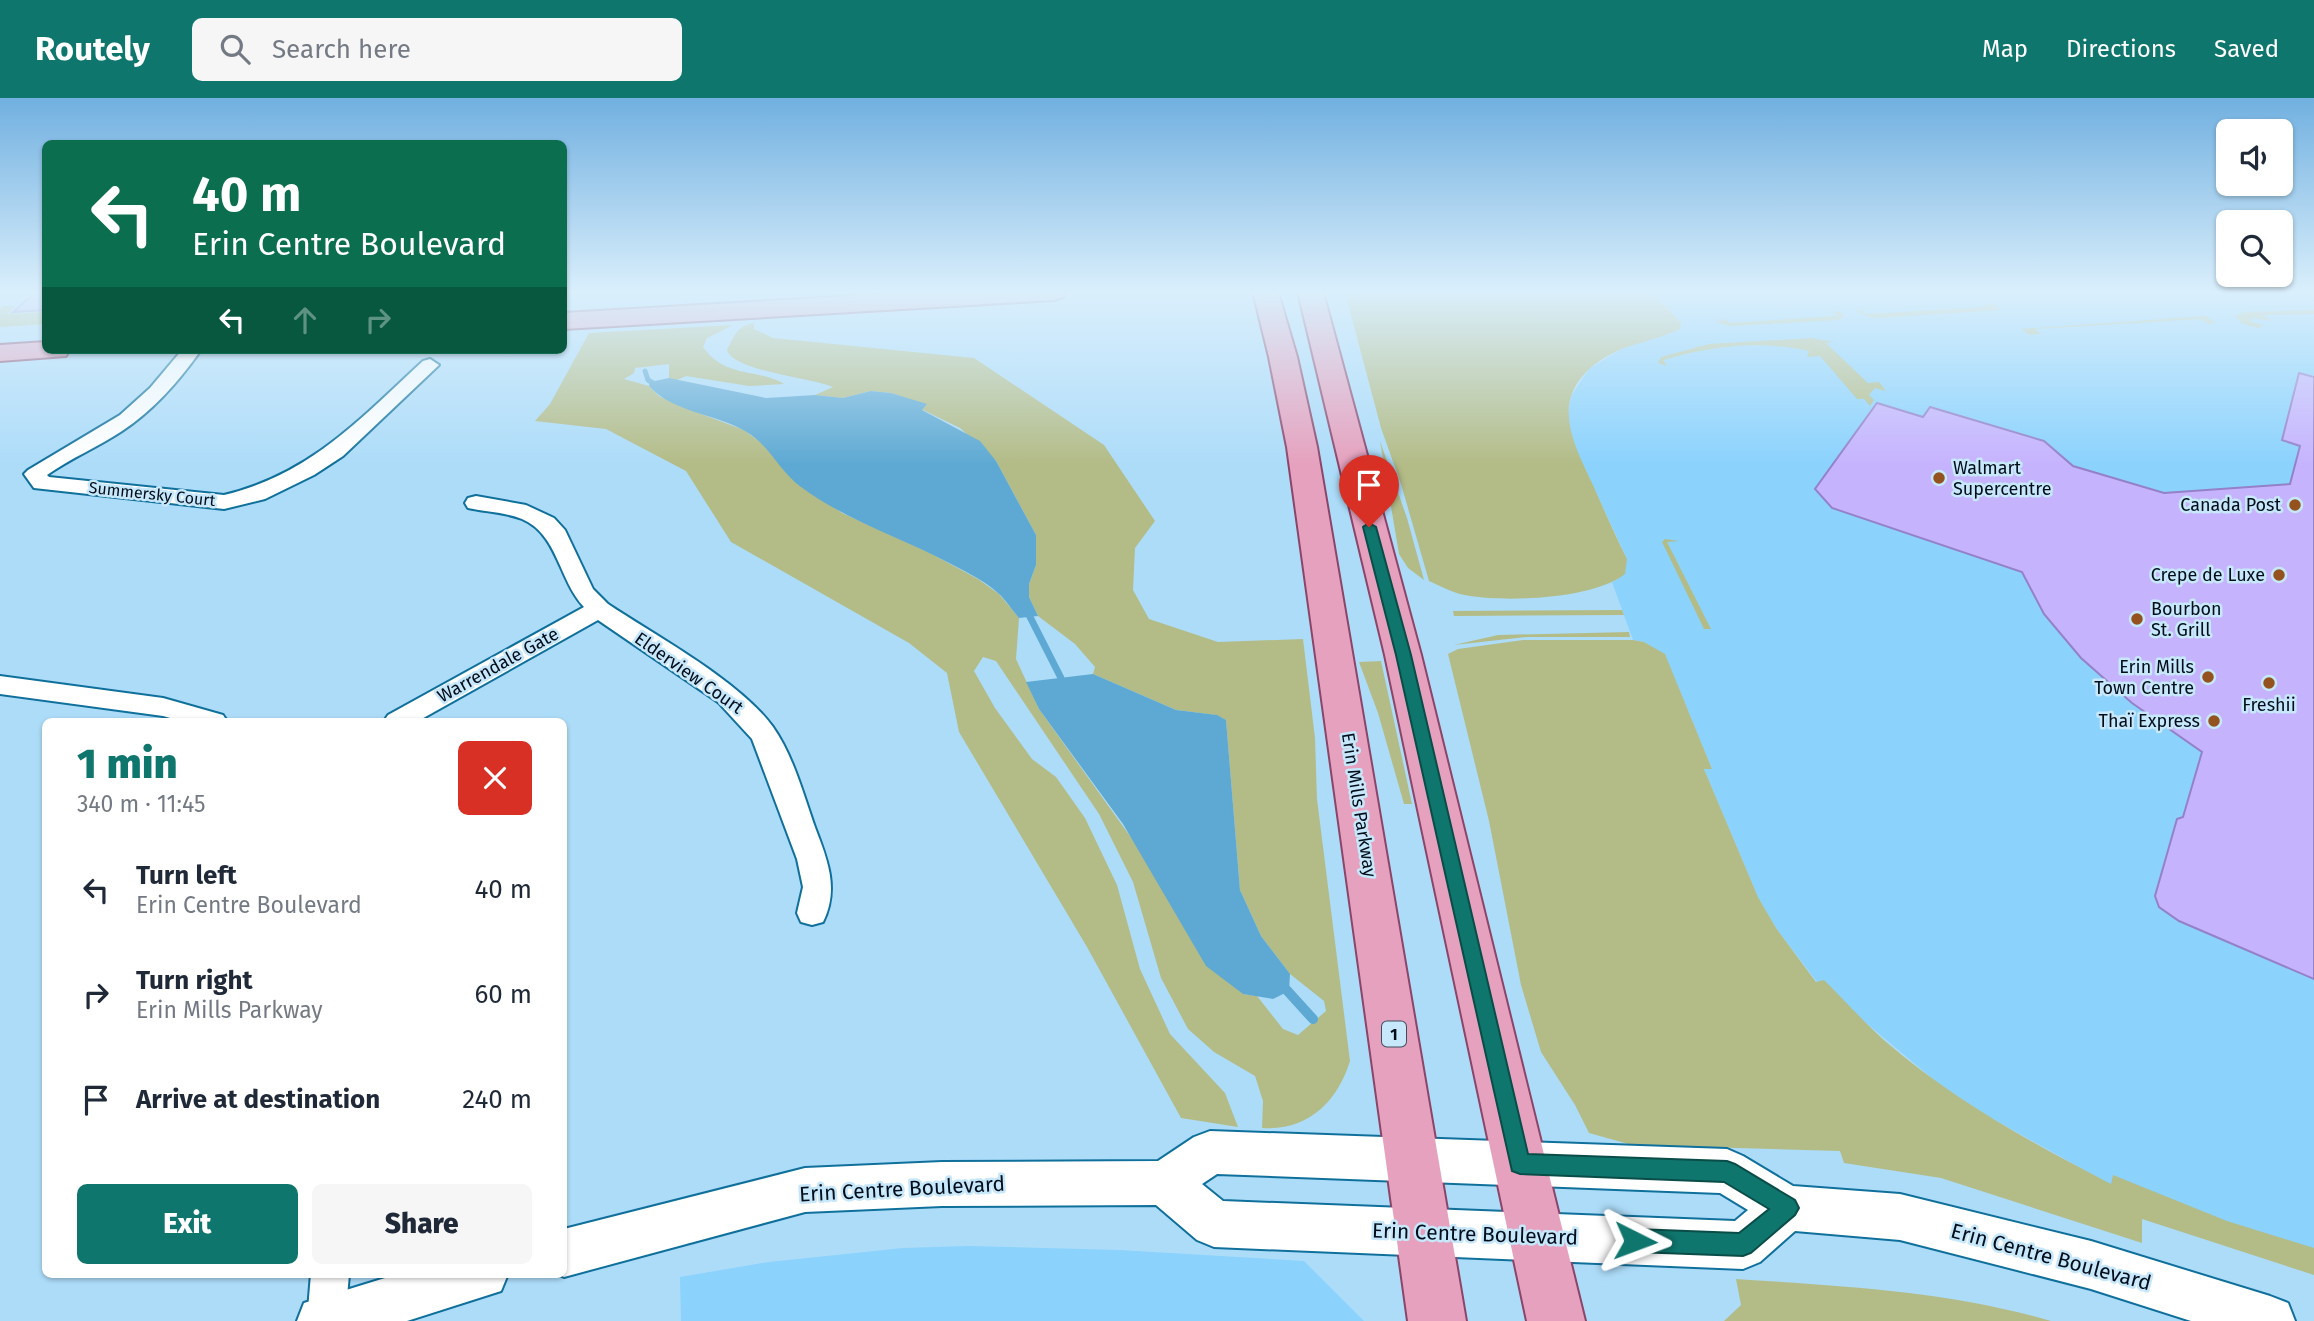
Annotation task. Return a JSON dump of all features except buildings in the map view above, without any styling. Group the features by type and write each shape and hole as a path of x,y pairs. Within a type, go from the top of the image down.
{"main road":[{"name":"Erin Mills Parkway","path":"1281,349 1302,447 1437,1321"},
{"path":"1325,349 1403,655 1556,1321"},
{"path":"0,353 42,351"}],"street":[{"name":"Summersky Court","path":"189,354 161,390 125,420 53,460 35,474 42,483 224,502 257,494 307,471 336,452 430,365"},
{"name":"Elderview Court","path":"476,503 509,507 535,515 547,523 554,530 583,592 599,609 727,696 750,717 764,735 778,765 812,859 818,887 812,913"},
{"name":"Warrendale Gate","path":"402,718 599,609"},
{"path":"0,685 153,705 203,718"},
{"name":"Erin Centre Boulevard","path":"567,1252 805,1190 942,1184 1165,1182 1210,1152 1727,1171 1787,1208 1900,1217 2091,1265 2270,1321"},
{"name":"Erin Centre Boulevard","path":"1165,1182 1214,1224 1743,1245 1787,1208"},
{"path":"326,1305 464,1278"}],"shaded area":[{"path":"1621,349 2314,349 2314,1275 2111,1185 1986,1115 1939,1084 1817,982 1776,928 1758,897 1704,769 1712,769 1665,655 1644,642 1633,640 1612,582 1618,579 1627,559 1575,447 1567,421 1571,396 1589,369"},
{"path":"669,378 766,398 815,395 843,398 871,391 891,393 927,404 922,410 980,441 996,461 1036,535 1036,565 1029,584 1029,597 1038,616 1019,618 988,585 934,555 837,510 801,487 753,436 733,425 670,402 649,386 650,382"},
{"path":"1093,674 1176,710 1217,715 1226,720 1240,890 1261,936 1290,974 1289,991 1273,999 1243,994 1206,966 1123,824 1039,709 1026,682"},
{"path":"968,1246 1119,1250 1304,1261 1364,1321 681,1321 680,1277 769,1262 903,1248"}],"green space":[{"path":"580,349 705,349 712,357 732,369 764,376 784,384 749,386 686,376 677,380 669,378 669,364 635,368 634,373 624,379 649,386 659,396 680,406 744,430 767,447 786,472 842,513 928,552 978,579 999,594 1019,618 1016,659 1039,709 1243,994 1257,996 1283,1029 1298,1035 1326,1011 1324,1001 1290,974 1261,936 1240,890 1226,720 1216,715 1176,710 1093,674 1095,667 1075,644 1038,616 1029,597 1029,584 1036,565 1036,535 996,461 960,428 921,409 926,405 891,393 871,391 843,398 815,395 833,387 758,369 732,357 727,350 884,349 974,358 1104,445 1155,521 1135,548 1133,590 1149,619 1218,642 1303,639 1315,738 1317,799 1350,1061 1337,1090 1318,1111 1293,1125 1262,1128 1263,1101 1255,1076 1214,1052 1188,1029 1161,978 1133,882 1099,814 996,661 983,657 974,671 995,708 1032,759 1056,777 1085,818 1117,885 1140,969 1170,1034 1225,1093 1238,1127 1181,1118 1087,947 959,732 947,673 909,643 731,542 686,471 606,429 535,421 550,404"},
{"path":"1360,349 1622,349 1604,358 1575,386 1569,417 1577,450 1627,559 1625,574 1593,589 1572,594 1506,599 1470,596 1429,581 1401,484 1381,428"},
{"path":"1690,349 1711,349 1663,360 1667,366 1658,363 1661,357"},
{"path":"1797,349 1832,349 1868,383 1879,382 1886,391 1875,388 1869,395 1874,400 1870,406 1864,399 1857,399 1820,356 1807,357 1809,351"},
{"path":"1380,441 1407,518 1424,580 1408,568 1399,554"},
{"path":"1665,539 1679,541 1667,542 1711,629 1704,629 1662,542"},
{"path":"1622,610 1624,615 1454,616 1453,611"},
{"path":"1629,632 1630,637 1527,637 1454,645 1498,635"},
{"path":"1523,640 1633,640 1644,642 1665,654 1712,769 1704,769 1758,897 1776,928 1816,982 1824,980 1877,1034 1911,1062 1994,1119 2111,1184 2113,1175 2227,1221 2314,1248 2314,1275 2142,1219 2142,1243 1941,1178 1844,1163 1840,1151 1632,1145 1589,1133 1575,1105 1541,1052 1521,985 1489,821 1448,654 1458,649"},
{"path":"1381,661 1412,804 1404,804 1378,713 1359,662"},
{"path":"1736,1279 1855,1287 1934,1296 2051,1321 1724,1321 1741,1305"}],"waterway":[{"path":"645,371 648,380 658,386"},
{"path":"1026,609 1061,678 1060,687"},
{"path":"1283,986 1313,1019"}],"place":[{"name":"Walmart Supercentre","path":"1939,478"},
{"name":"Canada Post","path":"2295,505"},
{"name":"Crepe de Luxe","path":"2279,575"},
{"name":"Bourbon St. Grill","path":"2137,619"},
{"name":"Erin Mills Town Centre","path":"2208,677"},
{"name":"Freshii","path":"2269,683"},
{"name":"Thaï Express","path":"2214,721"}],"route":[{"path":"1369,527 1403,655 1520,1164 1727,1171 1787,1208 1743,1245 1635,1241"}]}
